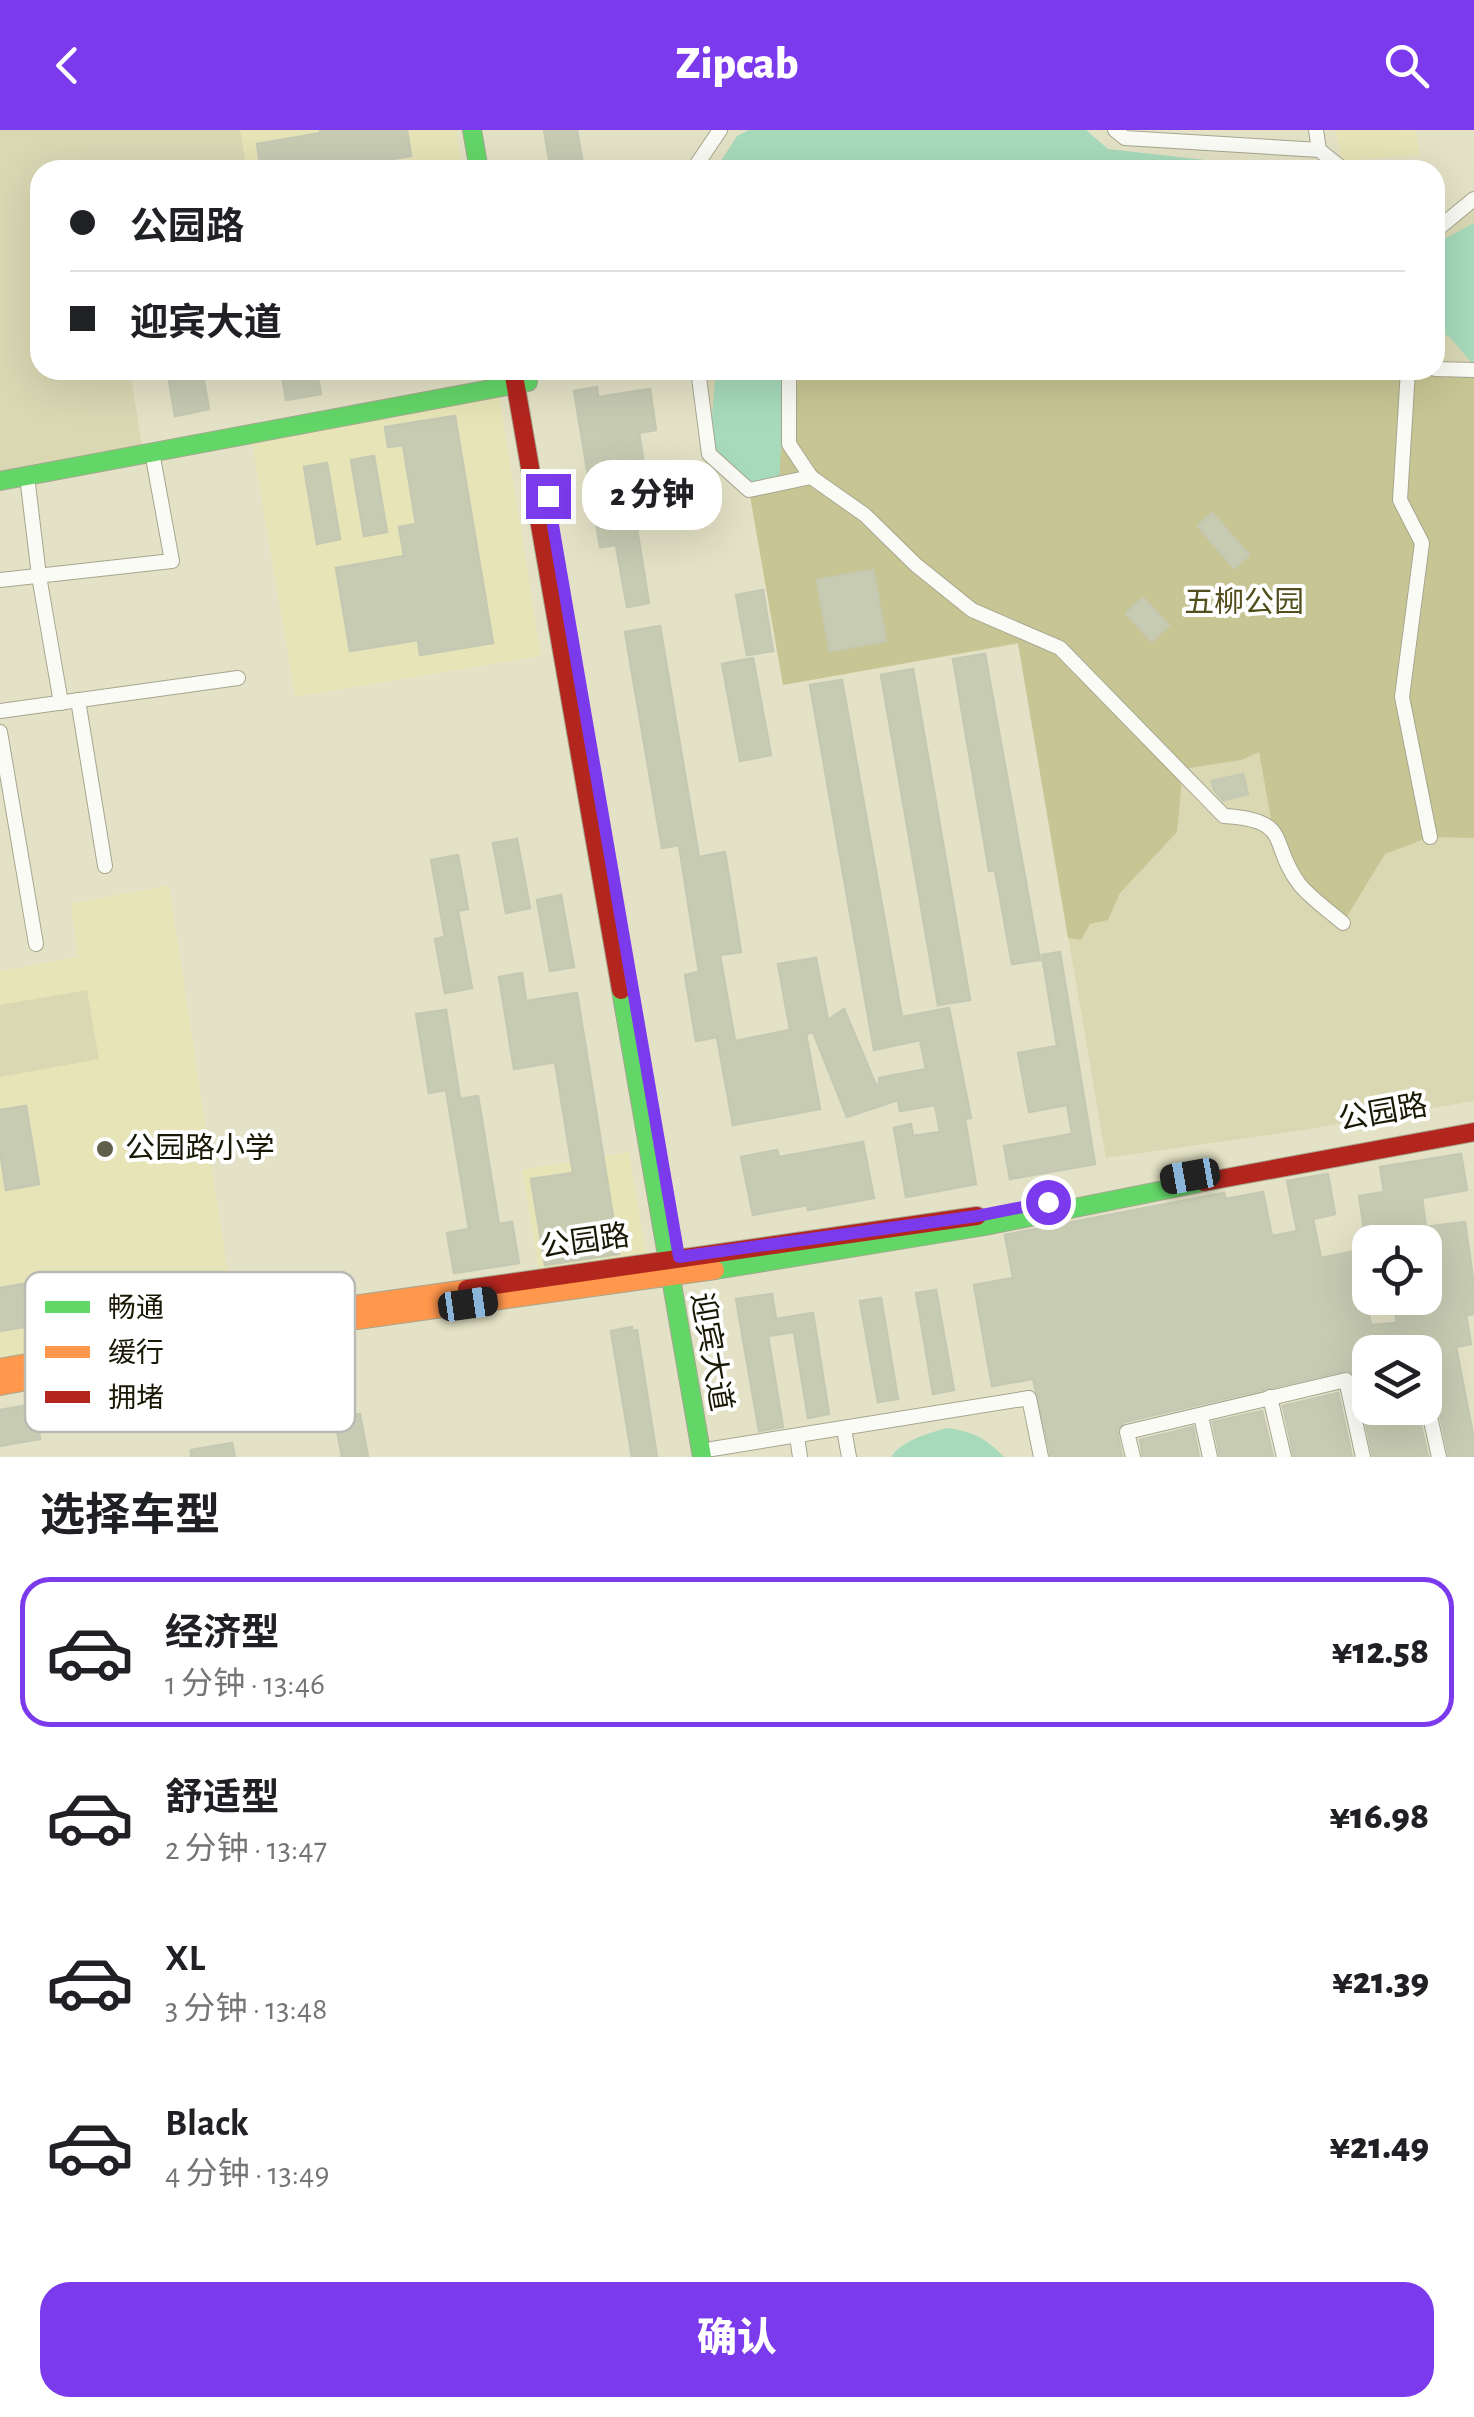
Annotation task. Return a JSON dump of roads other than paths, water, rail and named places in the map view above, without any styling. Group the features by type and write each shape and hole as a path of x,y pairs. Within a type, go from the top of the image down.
{"street":[{"path":"472,130 477,160"},
{"path":"486,130 490,160"},
{"path":"700,160 720,130"},
{"path":"1116,130 1126,138 1319,150 1332,160"},
{"path":"1316,130 1319,150"},
{"path":"1445,223 1474,199"},
{"path":"1445,369 1474,370"},
{"path":"0,481 506,380"},
{"name":"迎宾大道","path":"522,380 709,1454"},
{"path":"699,380 709,454 748,490 811,477"},
{"path":"788,380 789,444 811,477 865,515 916,565 972,610 1060,648 1224,816 1254,818 1273,830 1300,884 1342,923"},
{"path":"1407,380 1400,500 1422,543 1402,697 1430,837"},
{"path":"0,580 172,561 152,452"},
{"path":"26,476 61,703"},
{"path":"0,711 238,678"},
{"path":"78,700 105,866"},
{"path":"0,732 36,944"},
{"name":"公园路","path":"355,1305 675,1267 977,1216 1474,1124"},
{"path":"355,1320 675,1267 986,1226 1474,1132"},
{"name":"公园路","path":"0,1368 25,1364"},
{"path":"1133,1457 1127,1432 1346,1380 1363,1457"},
{"path":"0,1386 25,1381"},
{"path":"1270,1397 1284,1457"},
{"path":"709,1454 1029,1398 1040,1457"},
{"path":"1200,1416 1210,1457"},
{"path":"1432,1425 1439,1457"},
{"path":"844,1428 849,1457"},
{"path":"796,1436 800,1457"}],"place":[{"name":"公园路小学","path":"105,1149"}],"park label":[{"name":"五柳公园","path":"1244,603"}]}
